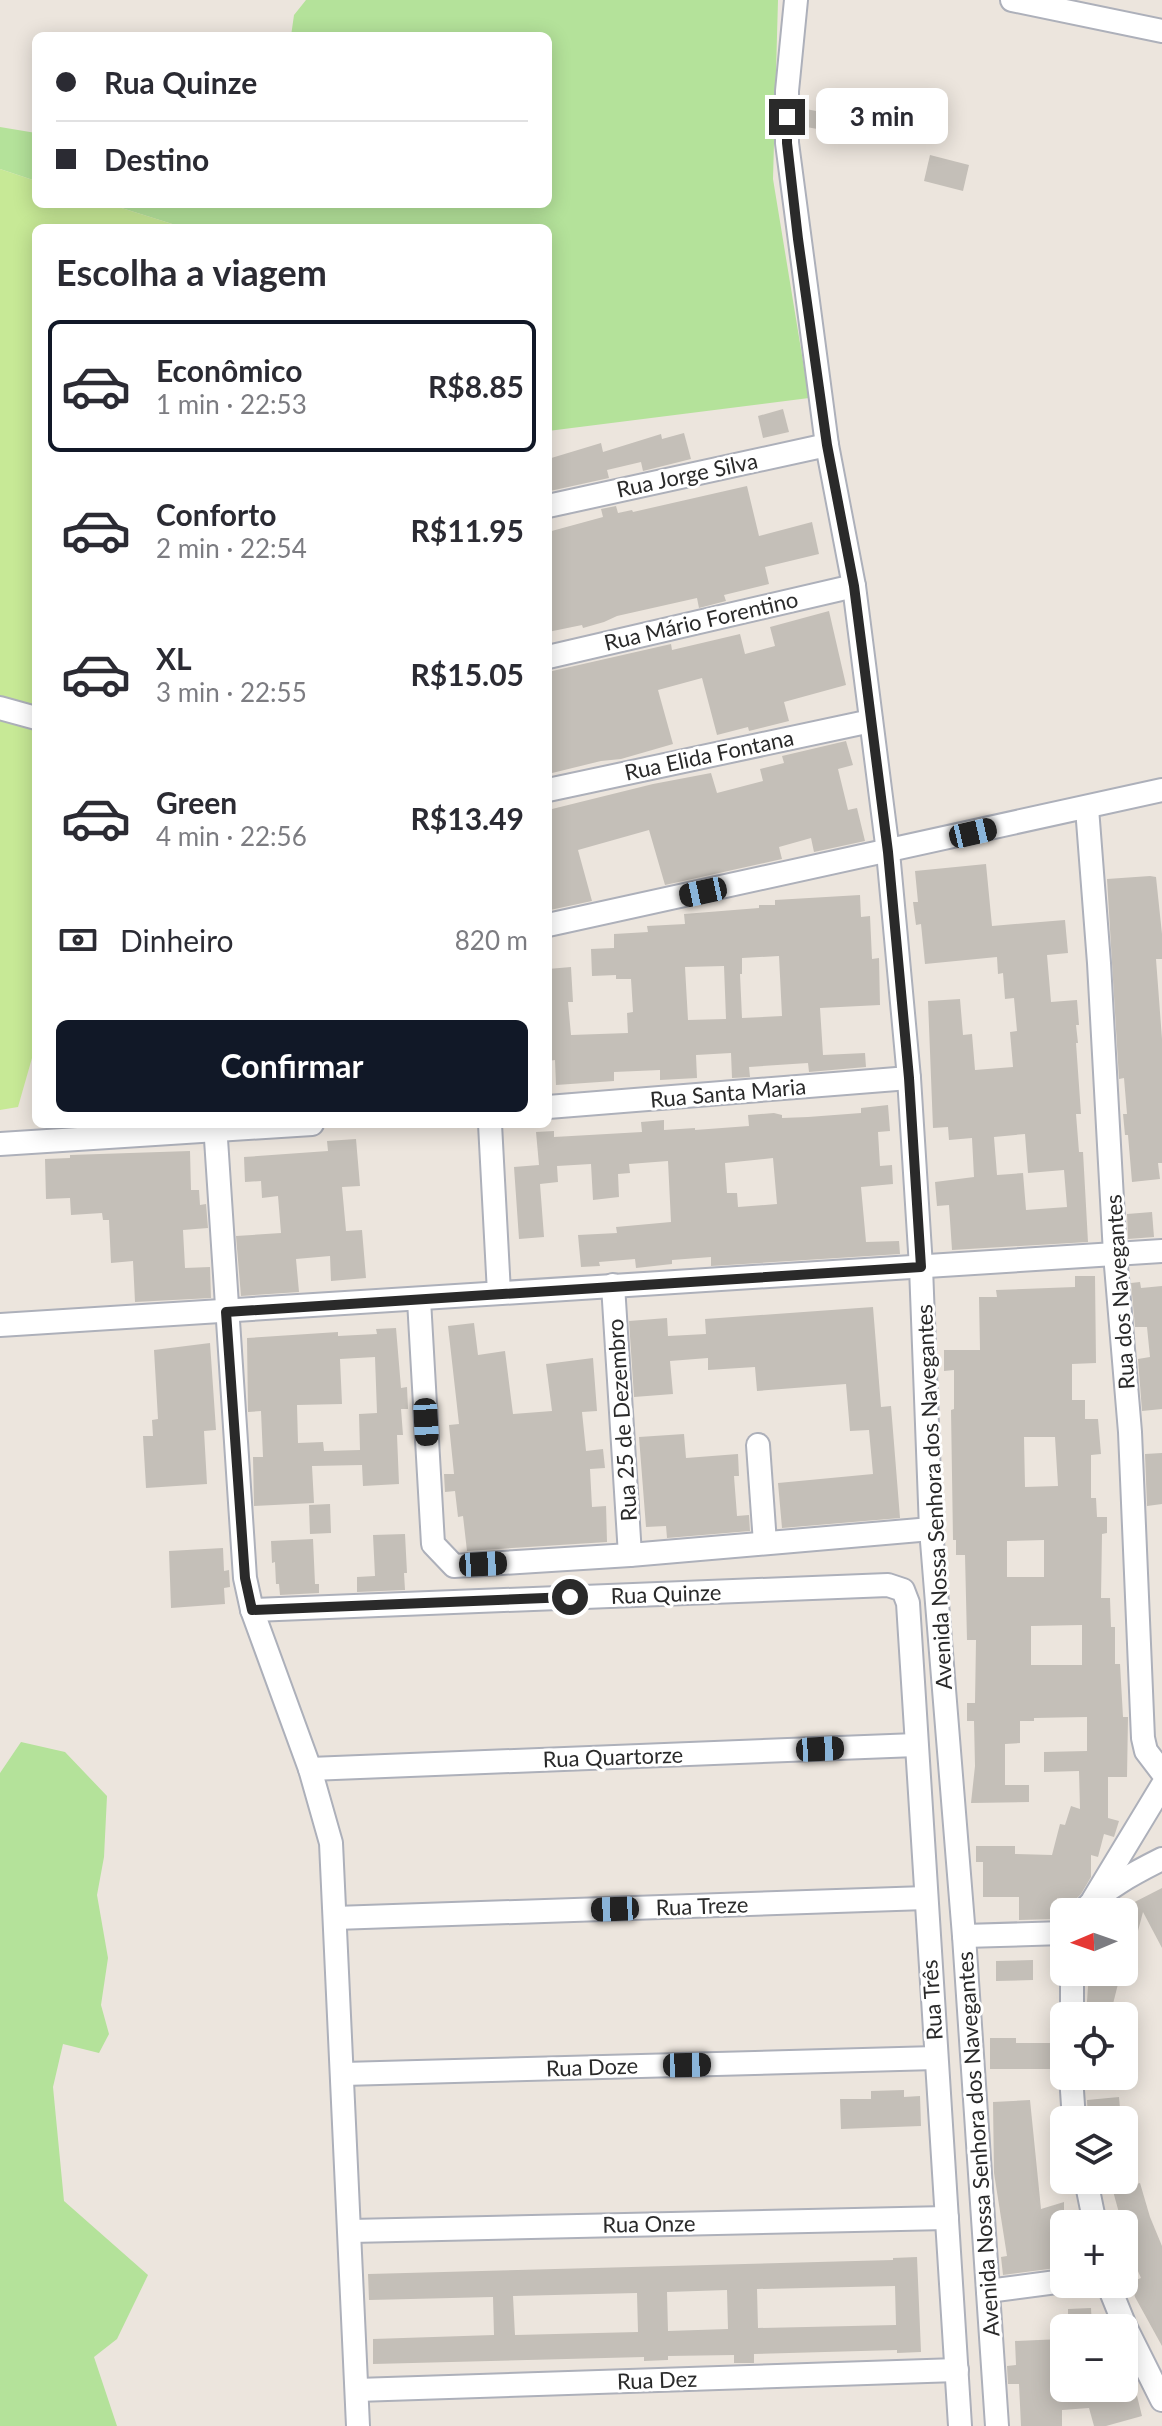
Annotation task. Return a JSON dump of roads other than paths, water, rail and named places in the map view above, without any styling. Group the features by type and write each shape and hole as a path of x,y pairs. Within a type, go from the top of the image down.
{"street":[{"name":"Avenida Nossa Senhora dos Navegantes","path":"796,0 787,91 787,143 827,445 854,586 888,852 909,1078 921,1267 931,1529 964,1936 997,2426"},
{"path":"1012,0 1162,31"},
{"name":"Rua Jorge Silva","path":"552,505 827,445"},
{"name":"Rua Mário Forentino","path":"552,656 854,586"},
{"path":"0,708 32,717"},
{"name":"Rua Elida Fontana","path":"552,789 871,721"},
{"path":"552,924 1162,790"},
{"name":"Rua dos Navegantes","path":"1087,808 1115,1254 1130,1432 1143,1738 1146,1751 1162,1772"},
{"name":"Rua Santa Maria","path":"552,1107 909,1078"},
{"path":"0,1144 203,1128"},
{"path":"216,1128 245,1578 252,1610 310,1769 331,1843 358,2426"},
{"path":"490,1128 499,1293"},
{"path":"0,1325 1162,1251"},
{"name":"Rua 25 de Dezembro","path":"613,1285 630,1555"},
{"path":"419,1300 433,1544 454,1566 630,1555 931,1529"},
{"path":"758,1445 765,1543"},
{"name":"Rua Quinze","path":"252,1610 888,1585"},
{"name":"Rua Três","path":"888,1585 903,1590 908,1603 960,2426"},
{"name":"Rua Quartorze","path":"310,1769 916,1745"},
{"path":"1093,1898 1162,1786"},
{"path":"1099,1898 1134,1873 1162,1859"},
{"name":"Rua Treze","path":"335,1918 926,1898"},
{"path":"964,1936 1050,1933"},
{"name":"Rua Doze","path":"343,2074 936,2058"},
{"name":"Rua Onze","path":"351,2231 947,2218"},
{"path":"988,2291 1050,2283"},
{"path":"1114,2298 1162,2400"},
{"name":"Rua Dez","path":"357,2390 957,2370"}]}
